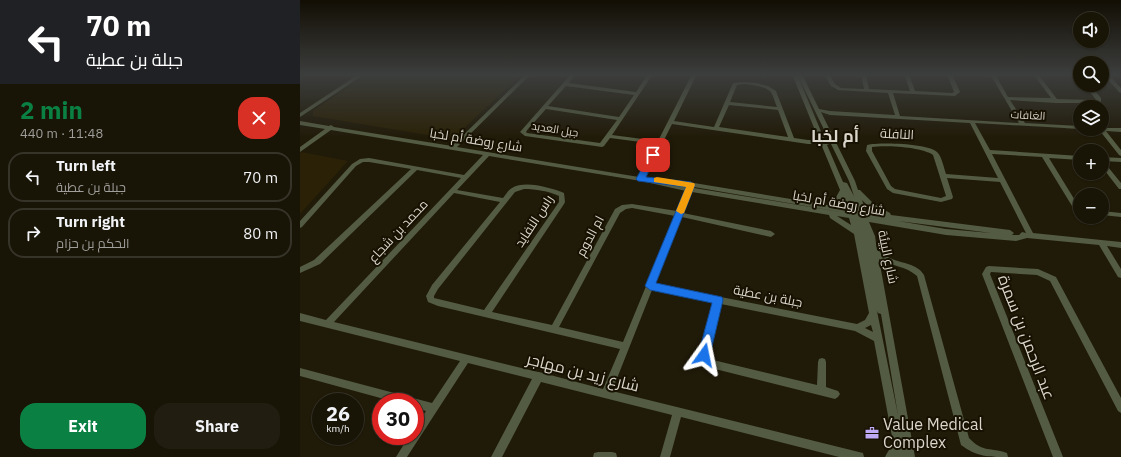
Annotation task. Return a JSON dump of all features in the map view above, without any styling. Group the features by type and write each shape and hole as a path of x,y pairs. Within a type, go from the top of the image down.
{"street":[{"path":"300,116 331,95"},
{"path":"453,148 507,95"},
{"name":"جبل العديد","path":"555,95 526,128 523,132 525,134 600,145 610,136"},
{"path":"637,95 610,136 659,143"},
{"path":"640,179 684,95"},
{"path":"716,128 730,95"},
{"path":"775,95 791,139"},
{"name":"شارع البيئة","path":"803,95 843,189 872,236 910,457"},
{"name":"شارع البيئة","path":"808,95 817,110 856,189 858,215 856,232 901,457"},
{"path":"891,95 898,117"},
{"path":"1005,95 1023,125"},
{"path":"1052,95 1056,101"},
{"path":"1007,98 1099,102 1096,95"},
{"path":"727,103 780,109"},
{"path":"544,107 621,119"},
{"name":"الغافات","path":"817,110 830,114 1073,128"},
{"name":"الغافات","path":"820,118 830,114"},
{"name":"شارع روضة أم لخبا","path":"300,122 690,187 823,212 898,219 1029,236 1121,245"},
{"path":"670,122 823,142 829,147 858,215 882,313 888,324"},
{"path":"972,122 1029,236"},
{"path":"300,150 331,128"},
{"path":"1109,129 1121,130"},
{"path":"1107,136 1121,154"},
{"name":"النافلة","path":"875,145 929,149 936,154 944,176 951,195 949,199 942,200 896,192 889,187 868,148 875,145"},
{"path":"988,152 1073,157"},
{"name":"محمد بن شجاع","path":"327,324 487,154"},
{"path":"1044,155 1073,202"},
{"path":"1109,159 1121,160"},
{"path":"300,225 359,162 370,160 465,177"},
{"path":"300,270 317,262 416,168"},
{"path":"1109,172 1121,187"},
{"path":"944,176 1002,180"},
{"name":"راس النفايد","path":"486,314 563,199 562,195 559,193 522,187 513,190 435,287 430,296 431,300 438,303 625,346"},
{"path":"606,393 690,187"},
{"name":"شارع روضة أم لخبا","path":"690,187 828,206 886,223 983,236 1016,238 1029,236"},
{"path":"828,206 838,200 843,189"},
{"path":"856,189 872,206 898,219"},
{"path":"452,191 504,200"},
{"name":"ام الدوم","path":"554,329 620,209 624,206 679,214 771,234"},
{"path":"823,212 843,222 856,232"},
{"path":"1109,214 1121,215"},
{"path":"872,236 876,228 886,223"},
{"path":"1101,243 1121,275"},
{"path":"875,252 884,260 912,268 920,275 966,441 971,448 978,453 1002,457"},
{"path":"879,273 885,267 895,264"},
{"name":"عبد الرحمن بن سمرة","path":"1058,457 986,274 987,270 995,268 1038,272 1053,279 1121,408"},
{"name":"جبلة بن عطية","path":"650,286 857,328 878,339"},
{"path":"718,300 704,350 706,360 710,364 835,394"},
{"path":"857,328 868,323 873,314"},
{"name":"شارع زيد بن مهاجر","path":"300,317 860,457"},
{"path":"424,423 466,359"},
{"path":"821,390 822,362"},
{"path":"300,372 380,393"},
{"path":"496,457 539,376"},
{"path":"424,405 434,408"},
{"path":"665,457 678,412"},
{"path":"890,457 894,453 898,443"},
{"path":"401,457 409,445"},
{"path":"598,457 612,457"}],"shaded area":[{"path":"336,95 499,95 456,136 445,138 313,116 313,111"},
{"path":"302,152 348,161 300,214 300,153"}],"slow traffic":[{"path":"657,180 691,185 681,211"}],"place":[{"name":"Value Medical Complex","path":"872,433"}],"district":[{"name":"أم لخبا","path":"835,136"}],"route":[{"path":"653,155 640,179 691,185 650,286 718,300 704,350 704,355"}]}
